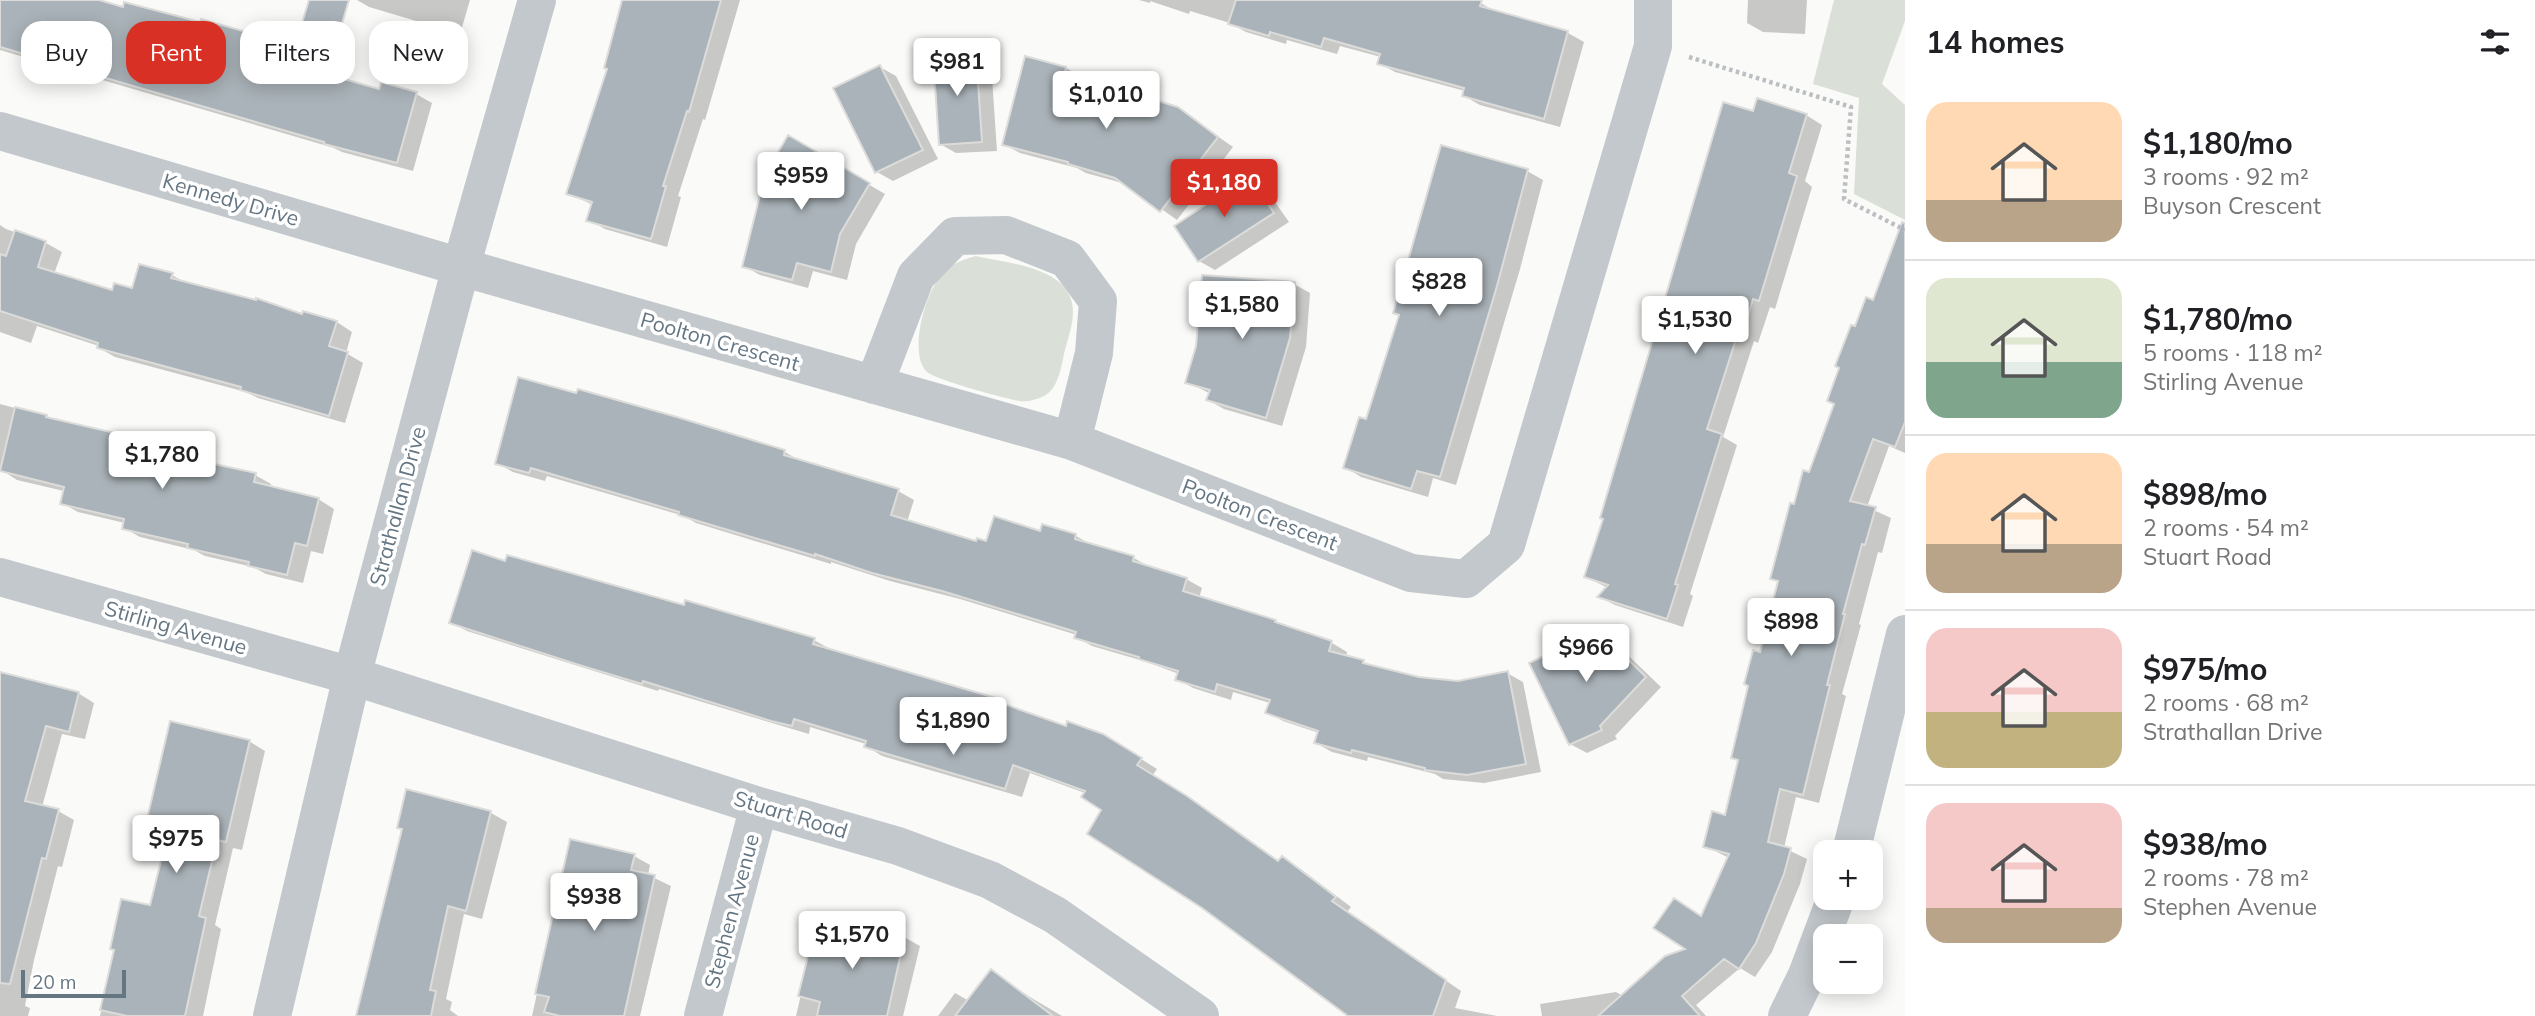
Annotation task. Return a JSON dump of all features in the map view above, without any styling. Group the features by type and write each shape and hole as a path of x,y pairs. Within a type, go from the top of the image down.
{"street":[{"name":"Strathallan Drive","path":"272,1016 352,676 461,267 537,0"},
{"name":"Poolton Crescent","path":"461,267 1072,441 1411,573 1466,579 1506,545 1653,46 1653,0"},
{"name":"Kennedy Drive","path":"0,131 461,267"},
{"path":"874,385 916,276 955,236 1006,235 1067,258 1098,301 1094,353 1072,441"},
{"name":"Stirling Avenue","path":"0,577 352,676"},
{"path":"1854,840 1905,634"},
{"name":"Stuart Road","path":"352,676 759,806 898,846 990,880 1055,915 1200,1016"},
{"name":"Stephen Avenue","path":"703,1016 759,806"},
{"path":"1787,1016 1807,975 1831,910"}],"path":[{"path":"1653,46 1851,107 1843,199 1905,230"}],"shaded area":[{"path":"1834,0 1905,0 1905,21 1882,84 1905,105 1905,220 1854,194 1859,98 1813,84"},
{"path":"976,256 1037,270 1062,285 1070,297 1072,323 1060,372 1053,388 1044,396 1022,401 1000,396 933,375 927,372 921,363 921,324 934,285 952,266"}],"building":[{"path":"0,0 99,0 123,7 124,2 196,21 126,21 126,84 112,80 112,21 21,21 21,53 0,47"},
{"path":"309,0 349,0 343,21 303,21"},
{"path":"622,0 721,0 689,112 687,111 663,186 666,186 651,239 586,221 592,202 566,194 607,69 604,68"},
{"path":"1236,0 1482,0 1480,6 1568,31 1544,119 1462,96 1464,88 1377,64 1380,54 1324,38 1321,47 1270,32 1269,36 1228,24"},
{"path":"226,26 240,30 240,84 355,82 379,89 380,84 388,84 417,92 397,163 126,84 226,84"},
{"path":"976,52 982,142 939,145 933,54"},
{"path":"1025,56 1066,67 1065,73 1178,107 1218,137 1160,212 1115,178 1068,162 1002,145"},
{"path":"880,65 923,150 875,173 833,88"},
{"path":"1757,98 1807,114 1789,173 1797,176 1759,301 1753,299 1742,335 1738,333 1707,429 1722,434 1675,584 1678,585 1667,619 1597,597 1608,585 1584,577 1723,102 1753,111"},
{"path":"788,135 870,183 840,234 831,272 797,263 792,280 742,267 765,175"},
{"path":"1441,145 1528,169 1497,286 1440,477 1417,471 1411,489 1343,468 1359,417 1366,419 1399,315 1393,313"},
{"path":"1249,176 1274,213 1198,262 1174,226"},
{"path":"1902,222 1905,223 1905,422 1895,447 1873,439 1850,501 1876,507 1865,545 1862,544 1843,614 1827,685 1830,685 1803,795 1780,789 1768,842 1791,848 1784,874 1756,943 1739,969 1724,959 1682,996 1700,1016 1598,1016 1665,956 1685,949 1653,928 1674,898 1701,916 1729,854 1703,847 1712,811 1725,815 1738,760 1731,758 1748,686 1744,684 1753,650 1760,652 1778,581 1770,579 1790,503 1794,504 1803,470 1809,472 1834,404 1827,401 1839,368 1835,366 1851,325 1855,326 1866,297 1873,300"},
{"path":"15,230 46,241 38,267 112,290 114,283 132,288 139,264 173,273 171,278 337,321 329,346 348,352 329,416 240,390 241,387 97,348 98,343 0,311 0,254 6,256"},
{"path":"1202,275 1295,282 1290,338 1266,418 1206,400 1210,390 1185,383 1196,346"},
{"path":"518,377 576,393 578,389 677,417 785,450 784,455 899,489 891,515 976,541 977,538 986,541 994,516 1040,531 1042,524 1076,534 1075,539 1134,556 1133,561 1187,578 1183,591 1332,641 1329,651 1364,660 1363,663 1419,677 1458,681 1508,671 1526,764 1467,775 1425,770 1352,750 1351,753 1314,743 1318,731 1265,713 1270,700 1217,684 1215,692 1175,680 1178,671 1074,638 1076,632 678,515 679,512 531,468 529,473 495,464"},
{"path":"15,407 128,436 128,440 192,455 191,459 256,473 254,482 319,498 307,546 295,543 287,575 248,566 249,562 187,548 188,544 122,529 124,519 60,504 64,487 0,471"},
{"path":"472,550 505,561 507,555 684,605 685,600 815,638 813,644 999,699 998,702 1066,726 1067,721 1103,734 1142,758 1137,765 1187,796 1278,861 1282,856 1336,897 1332,901 1446,980 1433,1016 1348,1016 1202,908 1087,834 1101,810 1081,797 1085,791 1013,765 1005,789 864,747 866,741 794,719 792,726 771,721 643,681 642,684 579,665 449,623"},
{"path":"1598,630 1646,677 1600,726 1602,730 1569,745 1529,663"},
{"path":"0,672 79,692 69,732 46,726 25,801 59,809 46,859 42,858 10,984 0,983"},
{"path":"170,721 250,740 226,842 217,840 199,916 206,918 185,1016 127,1016 100,1010 114,950 110,949 121,899 150,905 170,824 147,819"},
{"path":"406,789 491,811 466,911 448,906 430,990 436,991 431,1016 356,1016 402,829 397,828"},
{"path":"570,839 635,854 631,870 655,875 624,1016 560,1016 544,1012 549,997 535,994"},
{"path":"846,921 905,935 887,1016 817,1016 820,1002 798,996 815,928 842,934"},
{"path":"991,969 1053,1016 955,1016"}]}
